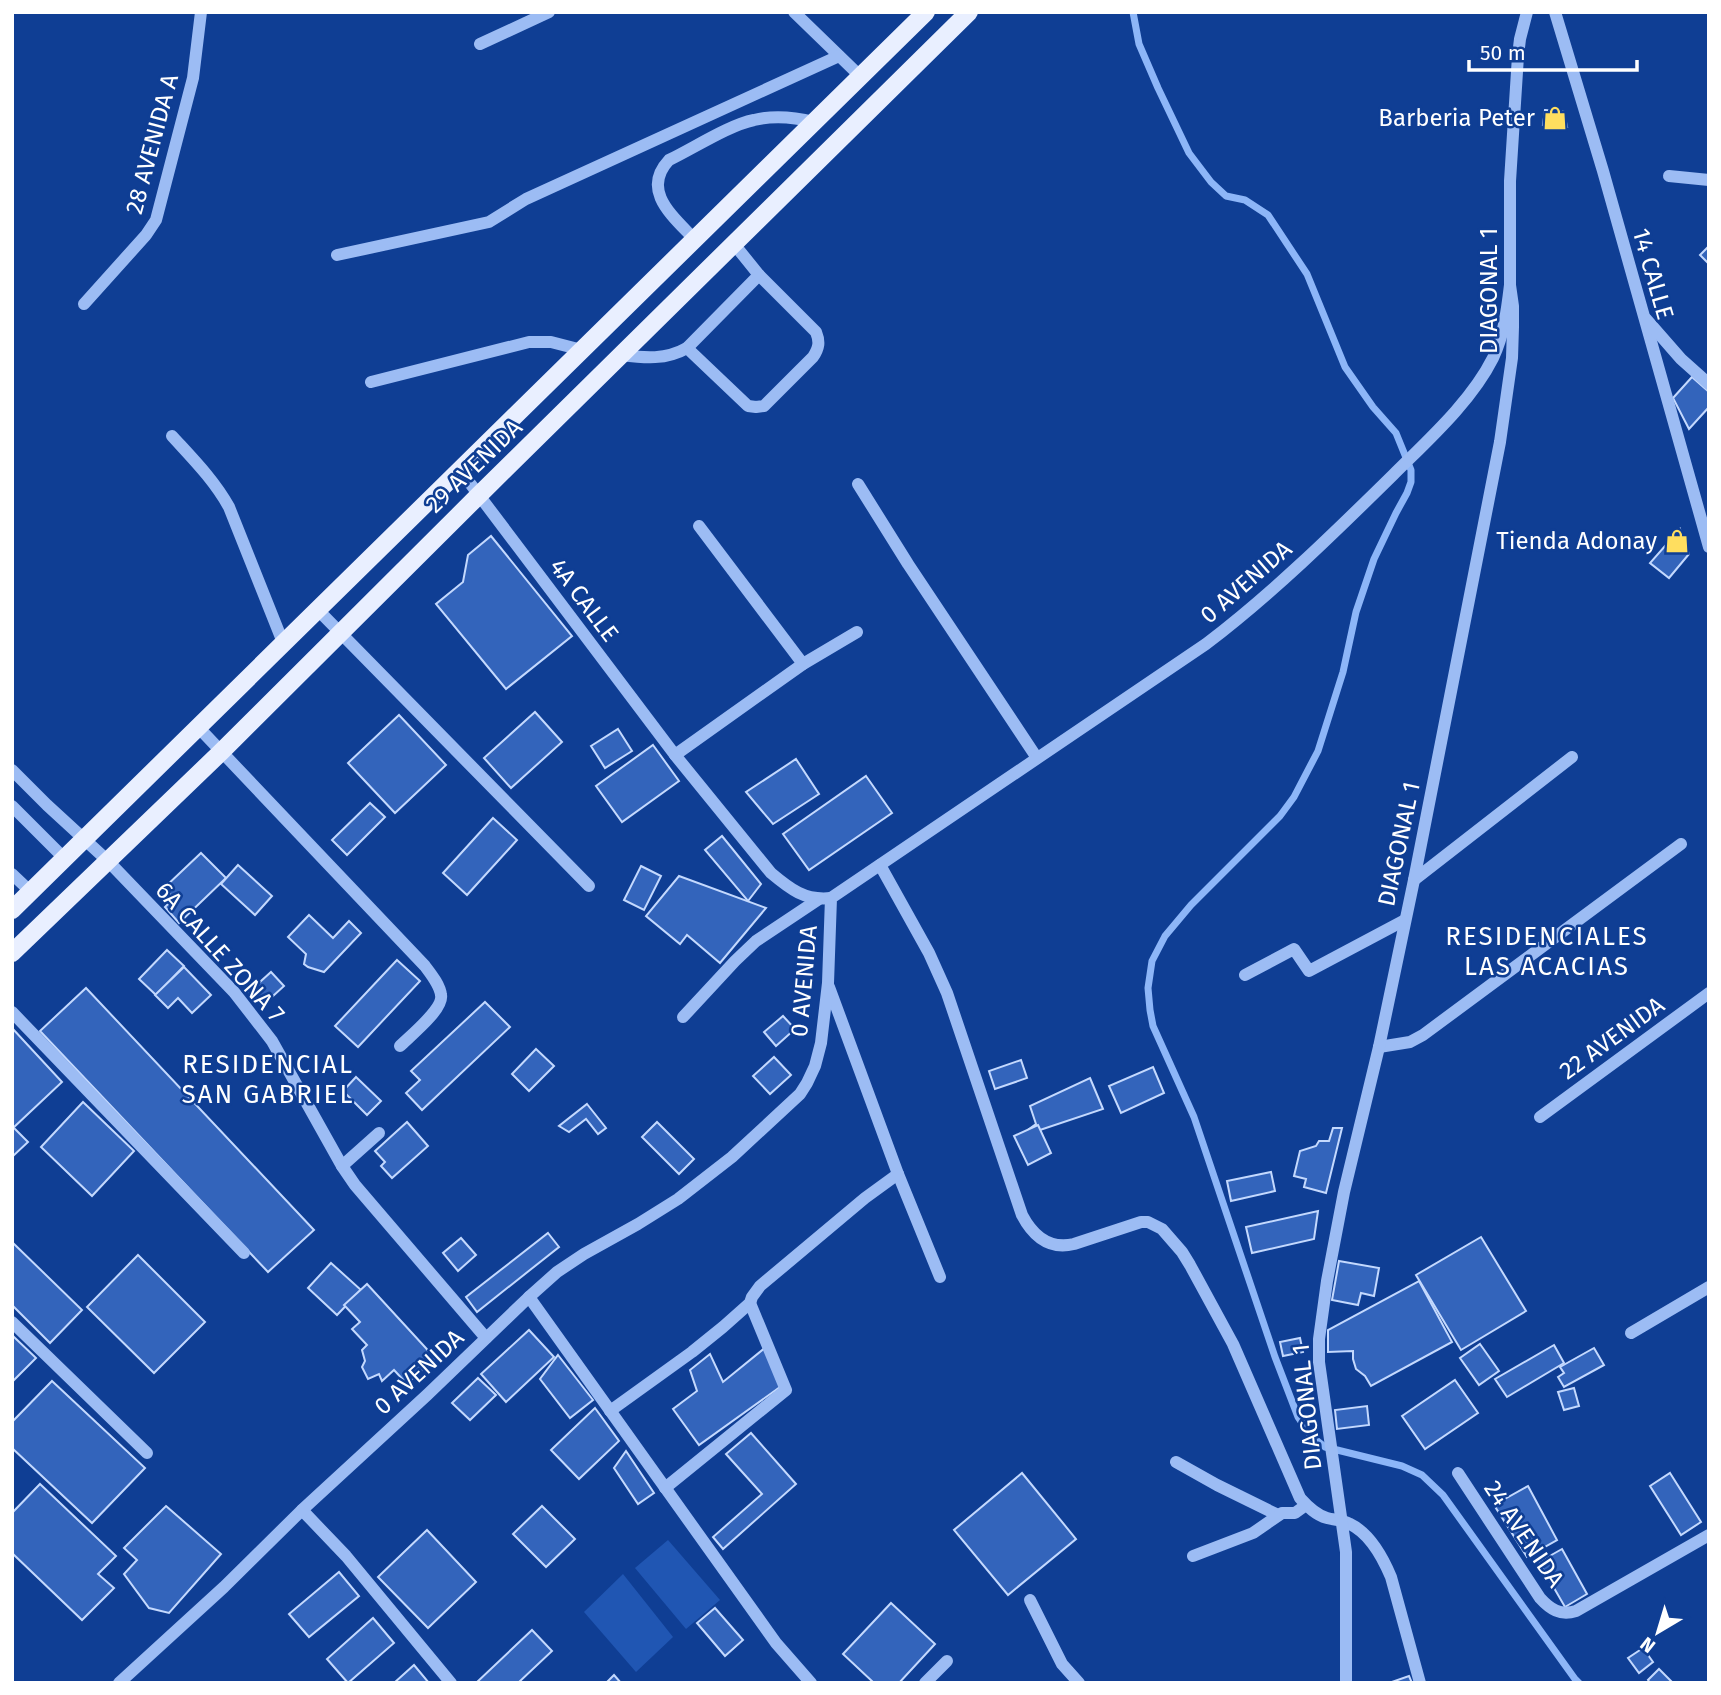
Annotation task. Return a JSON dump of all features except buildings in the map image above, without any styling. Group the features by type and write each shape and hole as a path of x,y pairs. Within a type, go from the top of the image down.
{"main road":[{"name":"29 AVENIDA","path":"12,910 926,12"},
{"name":"29 AVENIDA","path":"12,953 222,752 969,12"}],"street":[{"name":"28 AVENIDA A","path":"84,303 146,235 156,220 193,78 201,12"},
{"path":"480,44 549,12"},
{"path":"794,12 860,76"},
{"name":"DIAGONAL 1","path":"1346,1683 1346,1552 1318,1349 1326,1281 1414,880 1500,442 1512,358 1510,181 1518,56 1527,12"},
{"name":"14 CALLE","path":"1555,12 1603,171 1709,547"},
{"path":"337,255 489,222 526,199 839,56"},
{"path":"695,240 660,199 658,178 669,160 742,123 756,119 793,117 814,122"},
{"path":"1669,176 1709,180"},
{"path":"687,348 748,406 756,407 764,406 818,349 816,332 759,275 734,244"},
{"path":"621,355 663,358 687,348 759,275"},
{"name":"0 AVENIDA","path":"119,1683 557,1272 678,1199 732,1157 800,1094 815,1066 821,1043 828,983 825,899 880,865 1232,624 1355,512 1441,428 1493,358 1507,310 1510,285"},
{"path":"1643,316 1681,359 1709,384"},
{"path":"371,382 529,342 551,342 582,350"},
{"path":"172,436 212,480 229,507 284,645"},
{"name":"4A CALLE","path":"460,470 675,755 771,873 786,887 802,895 825,899"},
{"path":"858,484 1037,758"},
{"path":"699,526 803,664"},
{"path":"319,611 589,886"},
{"path":"675,755 803,664 857,632"},
{"path":"199,728 425,966 435,981 442,996 440,1004 400,1046"},
{"path":"1414,880 1572,757"},
{"name":"6A CALLE ZONA 7","path":"12,770 108,861 234,992 272,1041 355,1185 486,1338"},
{"path":"12,806 65,859"},
{"path":"1379,1047 1410,1042 1423,1035 1681,844"},
{"path":"880,865 929,953 947,993 1028,1226 1045,1242 1065,1246 1141,1222 1155,1224 1173,1240 1190,1265 1233,1344 1296,1490 1306,1506 1324,1517 1357,1528 1386,1564 1420,1683"},
{"path":"12,874 30,892"},
{"path":"683,1017 757,941 825,899"},
{"path":"1245,975 1294,949 1309,971 1405,920"},
{"path":"828,983 898,1174 940,1276"},
{"name":"22 AVENIDA","path":"1540,1117 1709,993"},
{"path":"12,1012 244,1254"},
{"path":"342,1166 379,1133"},
{"path":"610,1410 692,1352 750,1303 760,1286 865,1198 898,1174"},
{"path":"1631,1333 1709,1287"},
{"path":"529,1297 776,1643 811,1683"},
{"path":"665,1488 786,1390 750,1303"},
{"path":"12,1322 147,1453"},
{"path":"1176,1462 1278,1515"},
{"name":"24 AVENIDA","path":"1458,1473 1540,1598 1548,1607 1563,1613 1576,1611 1709,1535"},
{"path":"1193,1556 1252,1533 1282,1513 1295,1513 1306,1506"},
{"path":"302,1510 346,1556 451,1683"},
{"path":"1030,1600 1062,1664 1079,1683"},
{"path":"925,1683 947,1661"}],"shaded area":[{"path":"668,1540 720,1600 686,1629 635,1568"},
{"path":"623,1574 673,1637 636,1672 584,1612"}],"waterway":[{"path":"1133,12 1139,44 1189,153 1211,182 1226,196 1245,200 1268,215 1307,274 1345,367 1373,407 1396,433 1411,470 1407,493 1374,559 1356,612 1343,672 1318,751 1294,797 1280,816 1191,905 1165,936 1152,961 1148,988 1153,1026 1194,1117 1298,1417 1311,1436 1325,1447 1402,1466 1422,1475 1443,1495 1579,1683"}],"place":[{"name":"Barberia Peter","path":"1555,118"},
{"name":"Tienda Adonay","path":"1677,541"}],"district":[{"name":"RESIDENCIALES LAS ACACIAS","path":"1547,951"},
{"name":"RESIDENCIAL SAN GABRIEL","path":"268,1079"}]}
